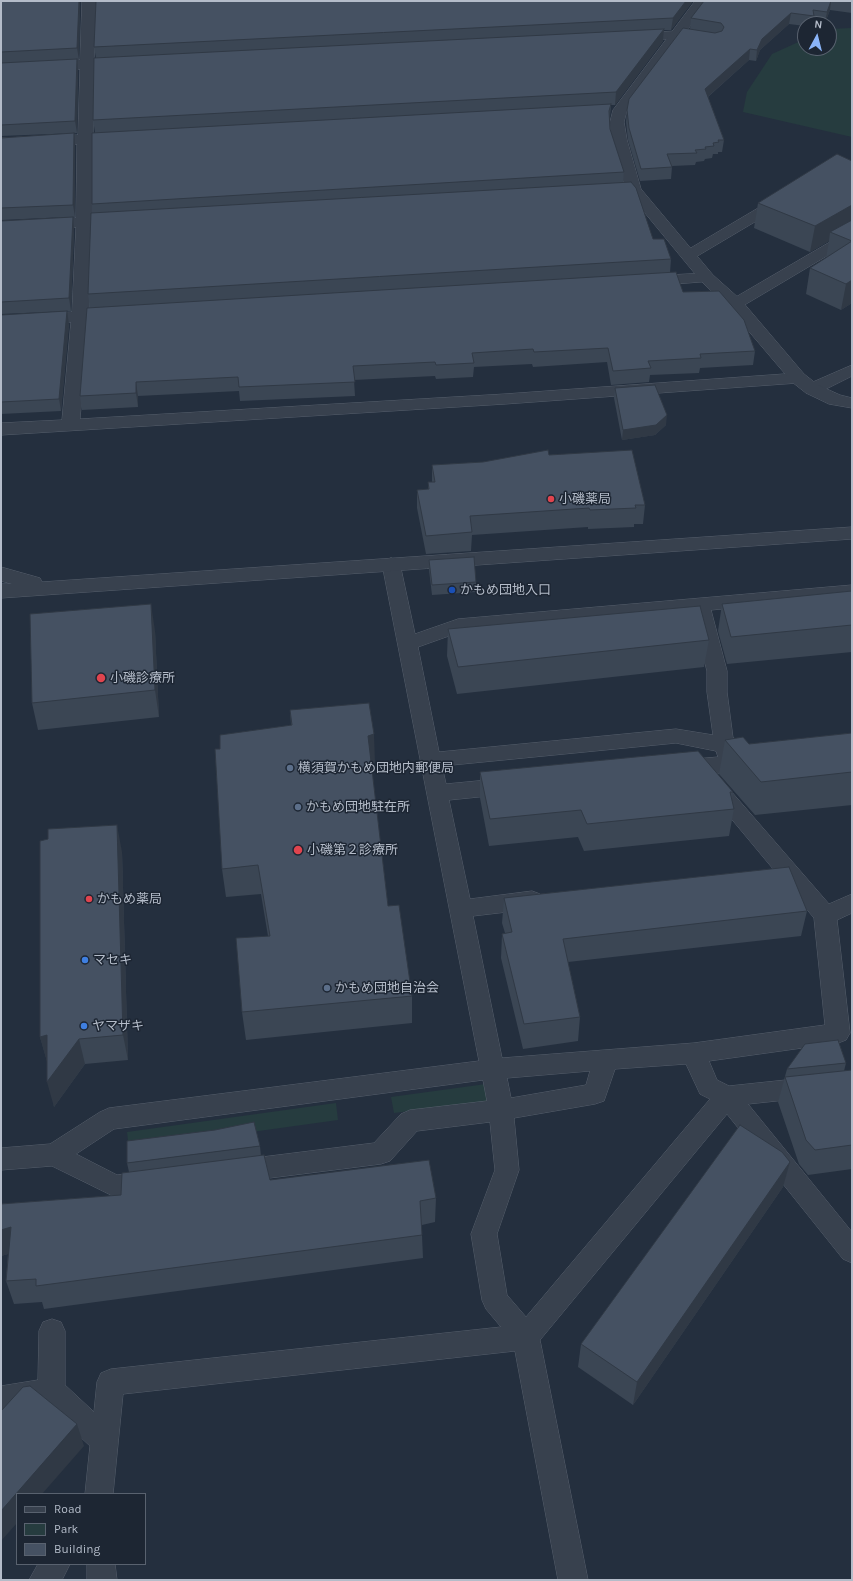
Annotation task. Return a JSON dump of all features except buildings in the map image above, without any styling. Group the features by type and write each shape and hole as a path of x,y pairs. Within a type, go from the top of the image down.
{"street":[{"path":"71,424 80,316 84,222 89,1"},
{"path":"702,1 683,34 612,111 617,122 619,140 634,190 707,278 735,304 798,378 812,389 835,400 852,404"},
{"path":"622,38 683,34"},
{"path":"1,69 134,62"},
{"path":"1,143 140,136"},
{"path":"618,191 634,190"},
{"path":"1,227 132,220"},
{"path":"636,282 707,278"},
{"path":"1,321 128,313"},
{"path":"1,429 505,399 798,378"},
{"path":"1,591 852,533"},
{"path":"1,574 46,587"}],"lane":[{"path":"689,255 791,195"},
{"path":"735,304 852,235"},
{"path":"812,389 852,370"},
{"path":"391,564 501,1110 507,1170 484,1234 495,1300 526,1337 573,1580"},
{"path":"407,644 458,626 852,591"},
{"path":"666,770 731,764 724,745 717,692 717,671 700,605"},
{"path":"430,760 676,736 724,745 756,747"},
{"path":"1,1159 54,1155 109,1119 493,1068 694,1053 838,1033 824,914 698,766"},
{"path":"437,793 524,784"},
{"path":"761,871 785,868"},
{"path":"461,909 556,897"},
{"path":"824,914 852,903"},
{"path":"694,1053 708,1088 727,1096 852,1251"},
{"path":"217,1173 381,1153 410,1121 501,1110 594,1094 606,1060"},
{"path":"99,1493 111,1382 526,1337 727,1096 852,1083"},
{"path":"54,1155 115,1186 170,1179"},
{"path":"52,1331 51,1391 105,1441"},
{"path":"1,1399 51,1391"},
{"path":"44,1580 55,1565"},
{"path":"101,1565 102,1580"}],"green space":[{"path":"852,28 852,137 743,112 747,92 772,54 797,43 797,56 837,56 837,29"},
{"path":"486,1084 489,1101 394,1113 391,1097"},
{"path":"336,1103 338,1120 129,1149 127,1132"}],"place":[{"name":"小磯薬局","path":"551,499"},
{"name":"かもめ団地入口","path":"452,590"},
{"name":"小磯診療所","path":"101,678"},
{"name":"横須賀かもめ団地内郵便局","path":"290,768"},
{"name":"かもめ団地駐在所","path":"298,807"},
{"name":"小磯第２診療所","path":"298,850"},
{"name":"かもめ薬局","path":"89,899"},
{"name":"マセキ","path":"85,960"},
{"name":"かもめ団地自治会","path":"327,988"},
{"name":"ヤマザキ","path":"84,1026"}]}
